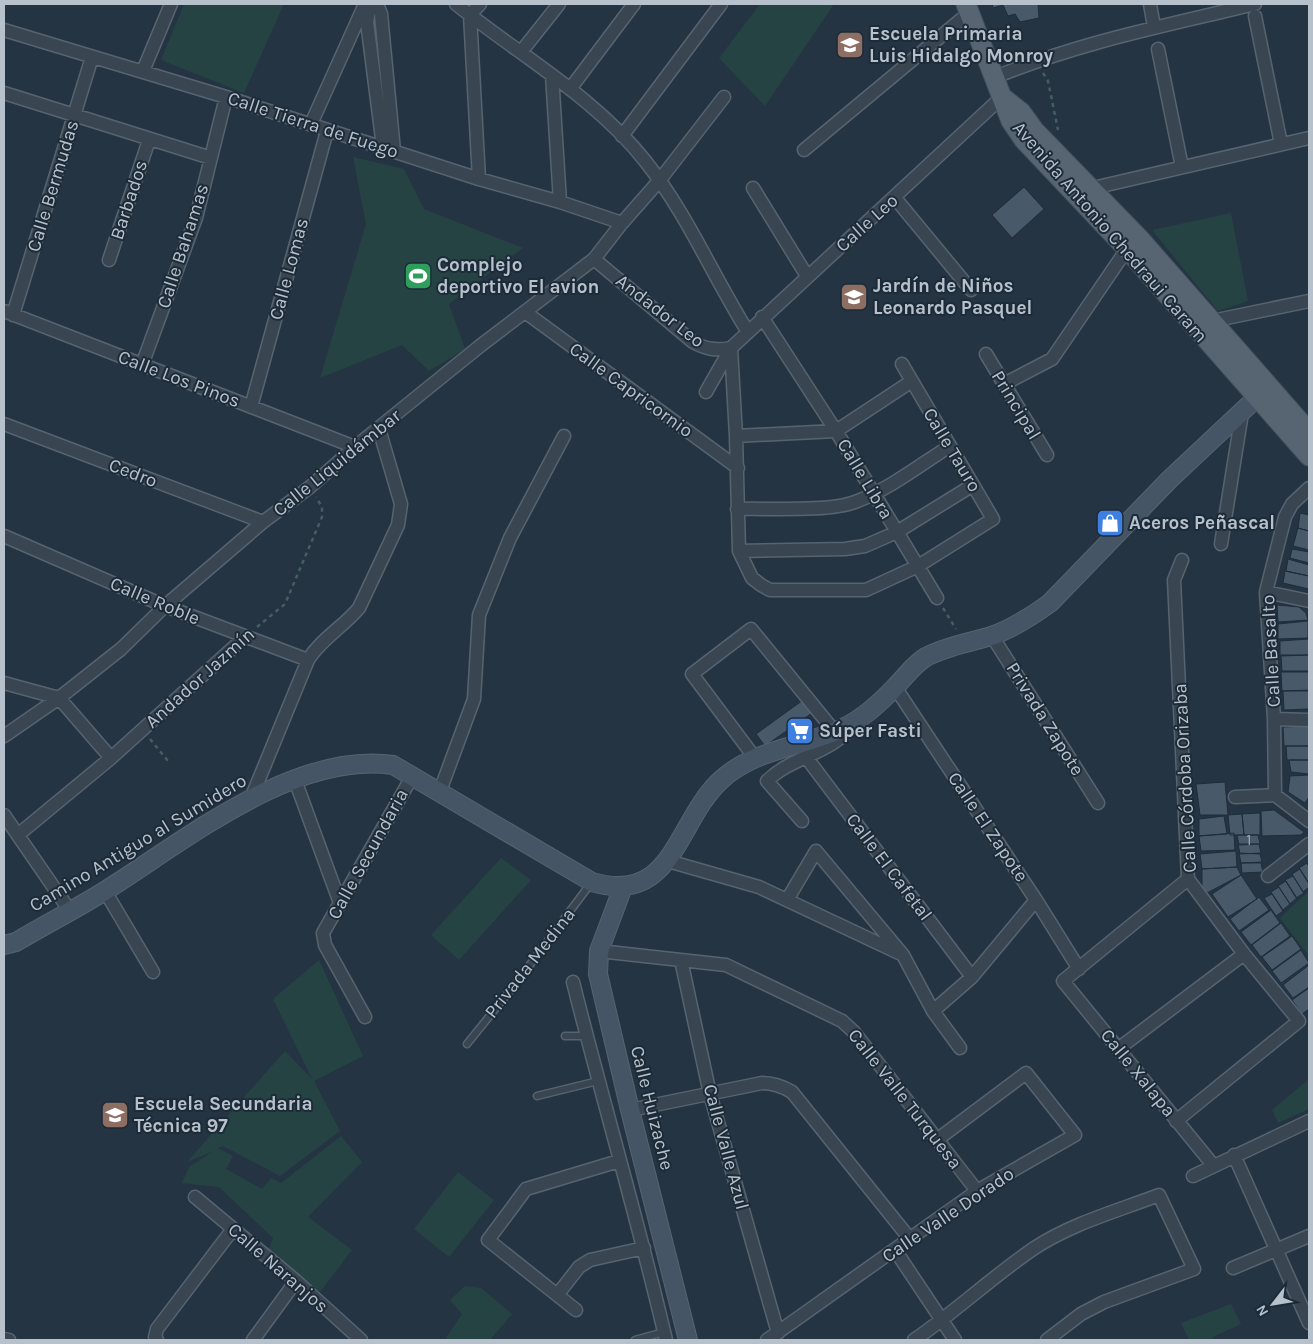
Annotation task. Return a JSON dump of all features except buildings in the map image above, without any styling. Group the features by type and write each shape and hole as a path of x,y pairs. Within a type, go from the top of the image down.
{"main road":[{"path":"968,8 993,78 1002,97"},
{"name":"Avenida Antonio Chedraui Caram","path":"1002,97 1021,112 1034,130 1093,188 1212,321 1309,456"},
{"name":"Avenida Antonio Chedraui Caram","path":"1002,97 1011,121 1024,140 1127,249 1193,326 1262,393 1309,432"},
{"name":"Camino Antiguo al Sumidero","path":"4,945 16,942 106,891 252,796 295,780 352,764 377,762 394,765 592,882 622,887 639,884 656,874 668,861 711,791 736,769 755,758 835,732 856,721 895,688 916,664 925,658 964,643 992,636 1027,619 1050,603 1170,479 1262,393"},
{"name":"Calle Huizache","path":"622,887 600,951 598,974 688,1340"}],"street":[{"path":"143,72 171,4"},
{"path":"311,124 365,4"},
{"path":"370,4 367,22 388,149"},
{"path":"377,4 381,14 388,149"},
{"path":"456,4 570,89 622,136 659,181 748,332"},
{"path":"479,179 470,15 480,4"},
{"path":"521,52 559,4"},
{"path":"570,89 634,4"},
{"path":"622,136 721,4"},
{"path":"1150,4 1154,27"},
{"path":"804,150 968,8"},
{"path":"993,78 1034,61 1154,27 1255,10 1281,144"},
{"name":"Calle Tierra de Fuego","path":"4,30 226,97 311,124 327,131 479,179 560,202 622,223"},
{"path":"1158,49 1182,167"},
{"name":"Calle Bermudas","path":"9,313 92,57"},
{"path":"552,75 560,202"},
{"name":"Calle Liquidámbar","path":"4,736 59,698 121,649 166,606 263,522 310,487 355,447 594,259 622,223 659,181 724,96"},
{"name":"Calle Bahamas","path":"142,365 196,218 226,97"},
{"name":"Calle Leo","path":"706,392 730,348 807,276 898,202 1002,97"},
{"path":"5,98 75,114 150,140 211,158"},
{"name":"Calle Lomas","path":"251,406 327,131"},
{"path":"1093,188 1309,138"},
{"name":"Barbados","path":"110,260 150,140"},
{"path":"752,188 807,276"},
{"path":"898,202 970,290"},
{"path":"1004,384 1052,359 1127,249"},
{"name":"Andador Leo","path":"594,259 693,342 707,349 718,351 730,348"},
{"path":"1193,326 1309,301"},
{"name":"Calle Capricornio","path":"525,312 738,468"},
{"name":"Calle Los Pinos","path":"9,313 355,447"},
{"name":"Calle Libra","path":"762,318 836,431 937,598"},
{"path":"730,348 738,468 737,509 740,551 752,578 770,590 866,590 918,566"},
{"name":"Principal","path":"986,354 1047,455"},
{"name":"Calle Tauro","path":"902,364 994,519 918,566"},
{"path":"736,436 836,431 912,381"},
{"path":"1221,544 1242,413"},
{"name":"Cedro","path":"4,424 263,522"},
{"path":"252,796 308,660 317,646 351,619 360,608 398,525 401,504 379,429"},
{"path":"440,791 474,699 479,615 510,538 564,436"},
{"path":"737,509 837,506 854,503 873,494 950,446"},
{"path":"740,551 846,549 865,546 897,532 973,485"},
{"name":"Calle Basalto","path":"1276,795 1274,719 1266,592 1286,518 1292,504 1309,488"},
{"name":"Calle Roble","path":"4,536 244,638 308,660"},
{"name":"Calle Córdoba Orizaba","path":"1176,1122 1299,1022 1244,954 1188,879 1174,580 1182,560"},
{"path":"1266,592 1309,601"},
{"path":"755,758 692,674 751,629 835,732"},
{"name":"Privada Zapote","path":"992,636 1098,803"},
{"name":"Andador Jazmín","path":"19,834 111,758 244,638"},
{"path":"4,684 59,698 111,758"},
{"name":"Calle El Zapote","path":"895,688 1036,900 1079,969"},
{"path":"1274,719 1309,720"},
{"path":"802,821 767,781 788,765 839,740 856,721"},
{"name":"Calle El Cafetal","path":"806,757 972,977"},
{"name":"Calle Secundaria","path":"365,1017 325,945 323,933 412,775"},
{"path":"295,780 340,903"},
{"path":"1235,797 1276,795 1309,821"},
{"path":"4,815 19,834 70,911"},
{"path":"1268,876 1309,844"},
{"path":"787,900 816,851 903,955 933,1011 960,1048"},
{"path":"668,861 759,887 903,955"},
{"path":"1079,969 1188,879"},
{"path":"106,891 153,972"},
{"path":"933,1011 972,977 1036,900"},
{"name":"Calle Valle Turquesa","path":"600,951 726,966 842,1021 854,1032 977,1190"},
{"path":"1118,1049 1244,954"},
{"name":"Calle Valle Azul","path":"681,960 710,1094 778,1333"},
{"name":"Calle Xalapa","path":"1079,969 1063,980 1176,1122 1213,1165"},
{"path":"573,982 618,1161 644,1248 665,1336"},
{"name":"Calle Valle Dorado","path":"767,1340 896,1250 977,1190 1075,1135 1026,1073 938,1139"},
{"path":"630,1110 770,1083 792,1092 910,1239"},
{"path":"1193,1176 1234,1155 1309,1122"},
{"path":"1234,1155 1309,1323"},
{"path":"576,1310 488,1240 526,1189 618,1161"},
{"path":"914,1340 942,1321 1033,1249 1063,1232 1159,1195 1194,1269 1104,1302 1081,1314 1047,1340"},
{"name":"Calle Naranjos","path":"195,1197 296,1281 361,1340"},
{"path":"156,1339 157,1329 234,1229"},
{"path":"1233,1268 1309,1236"},
{"path":"558,1294 579,1267 590,1260 644,1248"},
{"path":"896,1250 955,1340"},
{"path":"253,1340 296,1281"},
{"path":"4,1339 9,1340"}],"lane":[{"name":"Privada Medina","path":"467,1044 517,982 592,882"},
{"path":"565,1036 586,1036"},
{"path":"537,1096 598,1081"},
{"path":"634,1340 665,1336"}],"path":[{"path":"1034,61 1048,81 1063,159"},
{"name":"Andador Jazmín","path":"244,638 285,604 322,517 322,506 310,487"},
{"path":"937,598 964,643"},
{"path":"143,730 168,761"}],"green space":[{"path":"184,4 284,4 244,93 161,60"},
{"path":"760,4 834,4 765,106 719,58"},
{"name":"Complejo deportivo El avion","path":"353,157 404,169 424,209 523,248 449,304 465,349 429,371 402,345 320,378 366,224"},
{"path":"1231,213 1248,301 1218,311 1152,230"},
{"path":"501,858 531,880 459,960 431,935"},
{"path":"1309,891 1309,956 1280,918"},
{"path":"319,960 363,1056 314,1081 340,1131 280,1176 223,1146 218,1148 233,1156 226,1169 262,1189 271,1178 281,1183 341,1136 362,1162 308,1217 352,1250 320,1292 269,1249 273,1238 219,1187 182,1183 189,1167 214,1151 187,1162 285,1051 312,1079 273,999"},
{"path":"1309,1079 1309,1109 1278,1123 1272,1110"},
{"path":"458,1172 494,1200 449,1257 414,1229"},
{"path":"465,1286 481,1288 512,1314 490,1340 448,1340 446,1338 462,1314 450,1300"},
{"path":"1231,1304 1241,1324 1213,1337 1214,1340 1189,1340 1181,1323"}],"place":[{"name":"Escuela Primaria Luis Hidalgo Monroy","path":"850,45"},
{"name":"Complejo deportivo El avion","path":"418,276"},
{"name":"Jardín de Niños Leonardo Pasquel","path":"854,297"},
{"name":"Aceros Peñascal","path":"1110,523"},
{"name":"Súper Fasti","path":"800,731"},
{"name":"Escuela Secundaria Técnica 97","path":"115,1115"}]}
